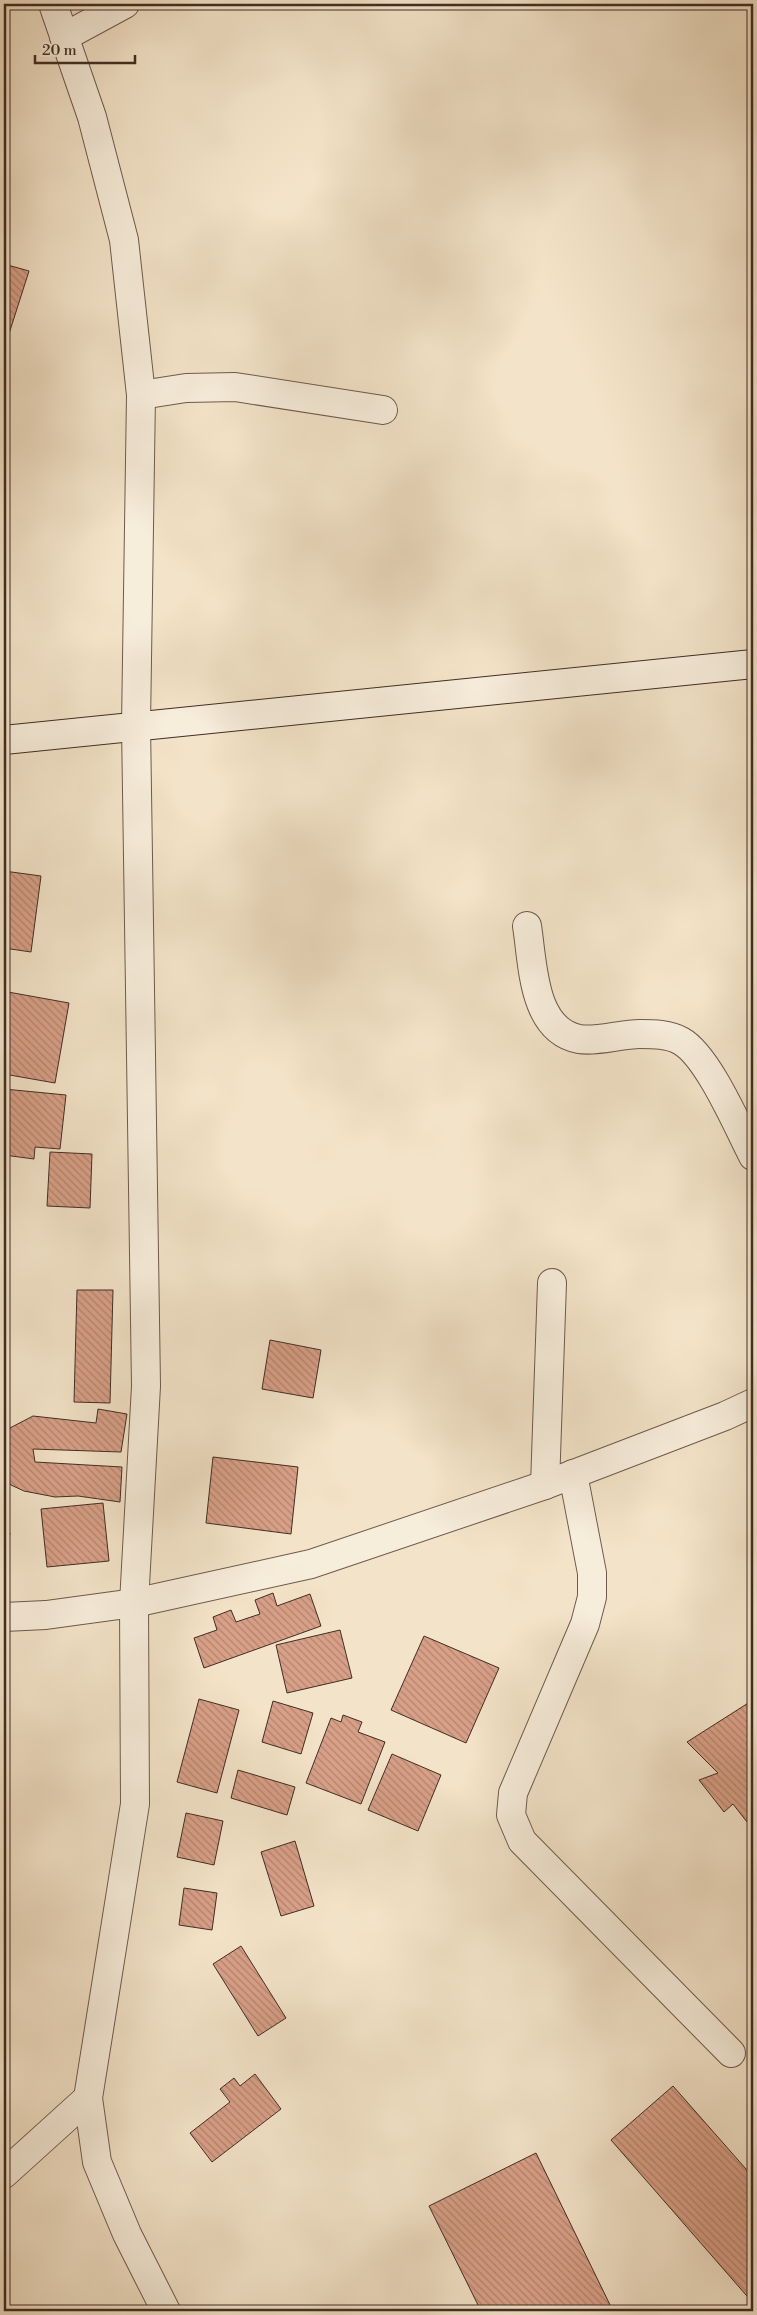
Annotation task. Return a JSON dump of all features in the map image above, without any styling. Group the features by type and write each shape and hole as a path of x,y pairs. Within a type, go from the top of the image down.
{"street":[{"path":"53,4 92,117 124,240 141,395 136,725 146,1386 134,1602 135,1804 88,2098 97,2162 127,2234 166,2311"},
{"path":"64,37 125,4"},
{"path":"141,395 186,388 234,386 383,410"},
{"path":"4,740 136,725 753,664"},
{"path":"527,926 538,996 549,1020 562,1033 580,1039 630,1034 661,1035 681,1040 703,1063 753,1156"},
{"path":"545,1485 552,1283"},
{"path":"4,1617 46,1615 134,1602 311,1564 545,1485 725,1416 753,1403"},
{"path":"573,1474 592,1573 592,1597 586,1624 513,1793 512,1815 522,1841 731,2053"},
{"path":"4,2174 88,2098"}],"building":[{"path":"4,264 29,271 7,340 4,339"},
{"path":"4,871 41,876 31,952 4,948"},
{"path":"8,992 69,1003 55,1083 4,1074 4,1016"},
{"path":"4,1089 66,1095 60,1149 35,1147 34,1159 4,1155"},
{"path":"50,1152 92,1154 90,1208 47,1206"},
{"path":"77,1290 113,1290 110,1403 74,1402"},
{"path":"270,1340 321,1350 313,1398 262,1389"},
{"path":"98,1409 127,1414 121,1452 33,1449 35,1462 122,1467 120,1502 78,1496 55,1497 24,1491 11,1485 4,1476 4,1432 33,1416 96,1423"},
{"path":"213,1457 298,1467 291,1534 206,1523"},
{"path":"103,1503 109,1561 47,1567 41,1509"},
{"path":"4,1532 10,1533 4,1565"},
{"path":"273,1593 277,1606 310,1594 321,1626 204,1668 194,1638 217,1630 213,1617 231,1610 236,1622 260,1614 255,1600"},
{"path":"340,1630 352,1678 287,1693 276,1645"},
{"path":"424,1636 499,1668 466,1743 391,1710"},
{"path":"199,1699 239,1710 217,1793 177,1782"},
{"path":"753,1700 753,1818 747,1822 733,1804 724,1812 699,1780 718,1773 687,1742"},
{"path":"273,1701 313,1713 301,1754 262,1742"},
{"path":"343,1715 362,1722 358,1732 385,1742 361,1804 306,1783 331,1718 341,1722"},
{"path":"392,1754 441,1775 418,1831 368,1810"},
{"path":"238,1770 295,1787 287,1815 231,1798"},
{"path":"186,1813 223,1821 214,1865 177,1857"},
{"path":"295,1841 314,1906 281,1916 261,1852"},
{"path":"184,1888 217,1893 212,1930 179,1925"},
{"path":"241,1946 286,2018 258,2036 213,1964"},
{"path":"255,2074 281,2109 212,2162 190,2133 230,2102 220,2089 234,2078 240,2086"},
{"path":"673,2086 753,2177 753,2303 611,2140"},
{"path":"536,2153 613,2311 481,2311 429,2206"}]}
